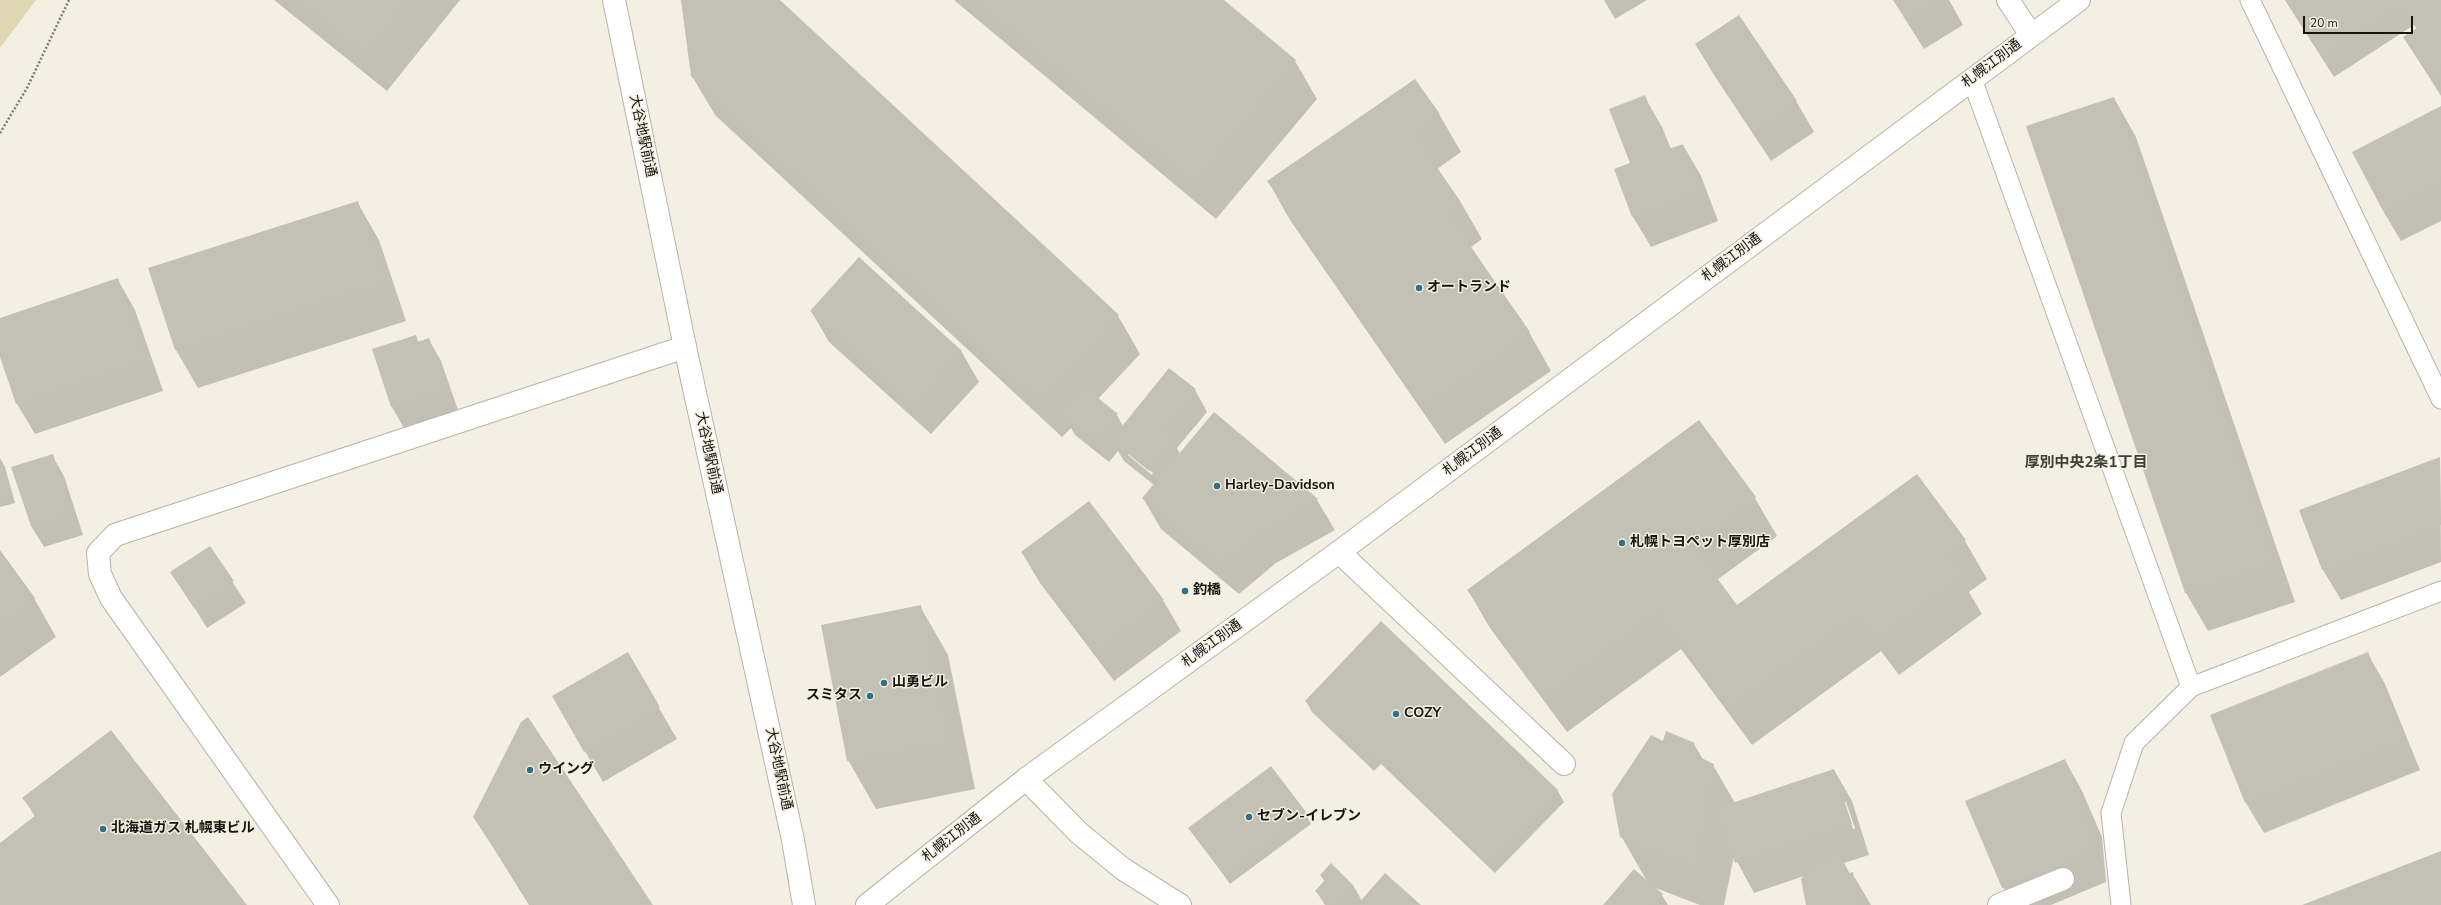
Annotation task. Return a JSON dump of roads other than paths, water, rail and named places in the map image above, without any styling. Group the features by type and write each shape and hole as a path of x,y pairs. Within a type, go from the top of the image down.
{"main road":[{"name":"大谷地駅前通","path":"614,0 685,347 793,840 804,905"},
{"path":"2008,0 2031,35"},
{"name":"札幌江別通","path":"867,905 1026,779 1339,552 2079,0"},
{"path":"328,905 110,598 100,574 98,553 115,535 685,347"},
{"path":"1339,552 1564,764"},
{"path":"1026,779 1079,833 1123,869 1180,905"},
{"path":"1999,905 2063,879"}],"lane":[{"path":"2250,0 2441,399"},
{"path":"1972,79 2192,687"},
{"path":"2121,905 2110,813 2134,743 2192,687 2441,591"}],"place":[{"name":"オートランド","path":"1419,288"},
{"name":"Harley-Davidson","path":"1217,486"},
{"name":"札幌トヨペット厚別店","path":"1622,543"},
{"name":"釣橋","path":"1185,591"},
{"name":"山勇ビル","path":"884,683"},
{"name":"スミタス","path":"870,696"},
{"name":"COZY","path":"1396,714"},
{"name":"ウイング","path":"530,770"},
{"name":"セブン-イレブン","path":"1249,817"},
{"name":"北海道ガス 札幌東ビル","path":"103,829"}],"district":[{"name":"厚別中央2条1丁目","path":"2086,463"}]}
